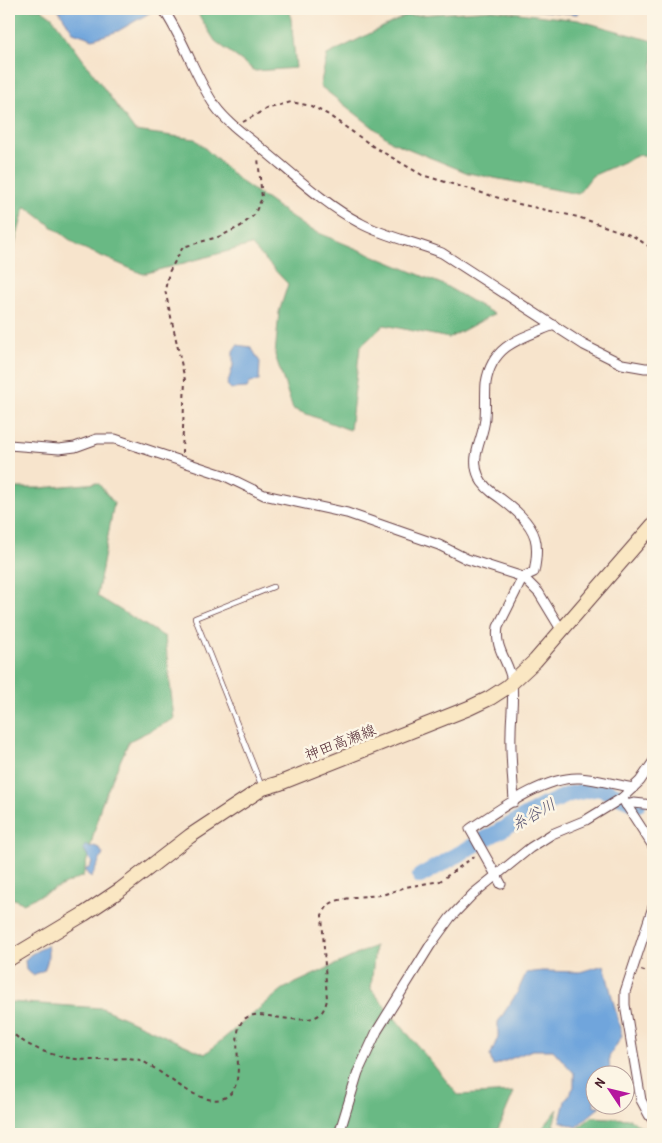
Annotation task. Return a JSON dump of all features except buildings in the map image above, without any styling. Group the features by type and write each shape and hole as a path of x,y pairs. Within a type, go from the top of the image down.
{"main road":[{"name":"神田高瀬線","path":"9,959 84,914 190,836 263,788 280,784 490,698 512,682 535,661 653,525"}],"street":[{"path":"163,9 174,24 203,86 216,107 235,127 315,192 359,223 384,234 442,253 584,345 622,364 653,368"},
{"path":"514,802 511,733 512,682 496,635 498,627 523,577 534,572 536,561 535,537 515,510 483,485 478,476 474,459 485,417 487,381 494,359 503,348 521,338 554,325"},
{"path":"9,445 60,449 75,447 97,439 114,438 223,475 264,495 347,513 439,545 467,559 523,577 539,593 562,631"},
{"path":"624,802 653,762"},
{"path":"501,884 470,829 514,802 553,782 579,778 633,788"},
{"path":"624,802 653,846"},
{"path":"338,1134 358,1072 382,1023 431,944 450,918 496,874 552,834 624,802 653,805"},
{"path":"653,907 625,992 625,1006 641,1100 653,1120"}],"lane":[{"path":"263,788 195,618 273,586"}],"path":[{"path":"235,127 266,109 290,102 311,106 328,114 374,147 422,175 519,204 578,217 633,236 653,249"},
{"path":"182,461 185,380 165,290 169,272 183,247 221,236 240,226 254,215 262,198 261,174 256,143"},
{"path":"9,1030 39,1051 86,1060 120,1058 140,1060 164,1073 196,1096 215,1101 228,1096 236,1086 239,1071 237,1038 240,1024 245,1019 254,1014 296,1019 312,1018 320,1015 327,1000 322,915 328,905 335,901 382,895 406,887 440,881 482,850"},
{"path":"633,968 653,974"}],"green space":[{"path":"9,9 41,9 52,17 135,131 195,139 239,180 309,229 444,285 494,314 449,338 384,325 360,347 350,430 293,409 275,355 279,312 288,284 251,245 143,274 78,246 25,206 11,259 9,259"},
{"path":"195,9 290,9 296,68 255,71 215,41"},
{"path":"493,10 578,20 653,41 653,156 639,155 592,176 578,194 468,173 392,142 320,86 327,55 405,16"},
{"path":"98,483 114,503 97,596 165,637 174,719 129,741 101,805 83,876 23,903 9,897 9,488 41,488"},
{"path":"375,946 371,989 458,1095 514,1092 496,1134 9,1134 9,1002 102,1008 205,1054 283,989"},
{"path":"558,1109 553,1125 569,1134 538,1134"},
{"path":"592,1117 630,1119 653,1134 570,1134"}],"water":[{"path":"58,9 149,9 151,12 118,31 93,39 73,32"},
{"path":"526,9 580,9 577,14"},
{"path":"237,345 251,347 260,362 259,381 250,382 247,388 231,389 227,385 233,366 233,351"},
{"path":"86,845 91,848 94,846 99,848 103,854 91,878 86,872 86,869 92,863 83,848"},
{"path":"47,945 48,958 44,970 33,975 26,970 25,960"},
{"path":"604,965 622,1036 609,1057 610,1066 584,1066 584,1116 589,1116 576,1127 560,1121 565,1101 574,1087 574,1073 553,1050 532,1050 493,1066 490,1056 498,1037 498,1022 517,993 526,973 542,971 580,972"}],"waterway":[{"name":"糸谷川","path":"420,876 545,805 570,794 599,788 638,804"}]}
